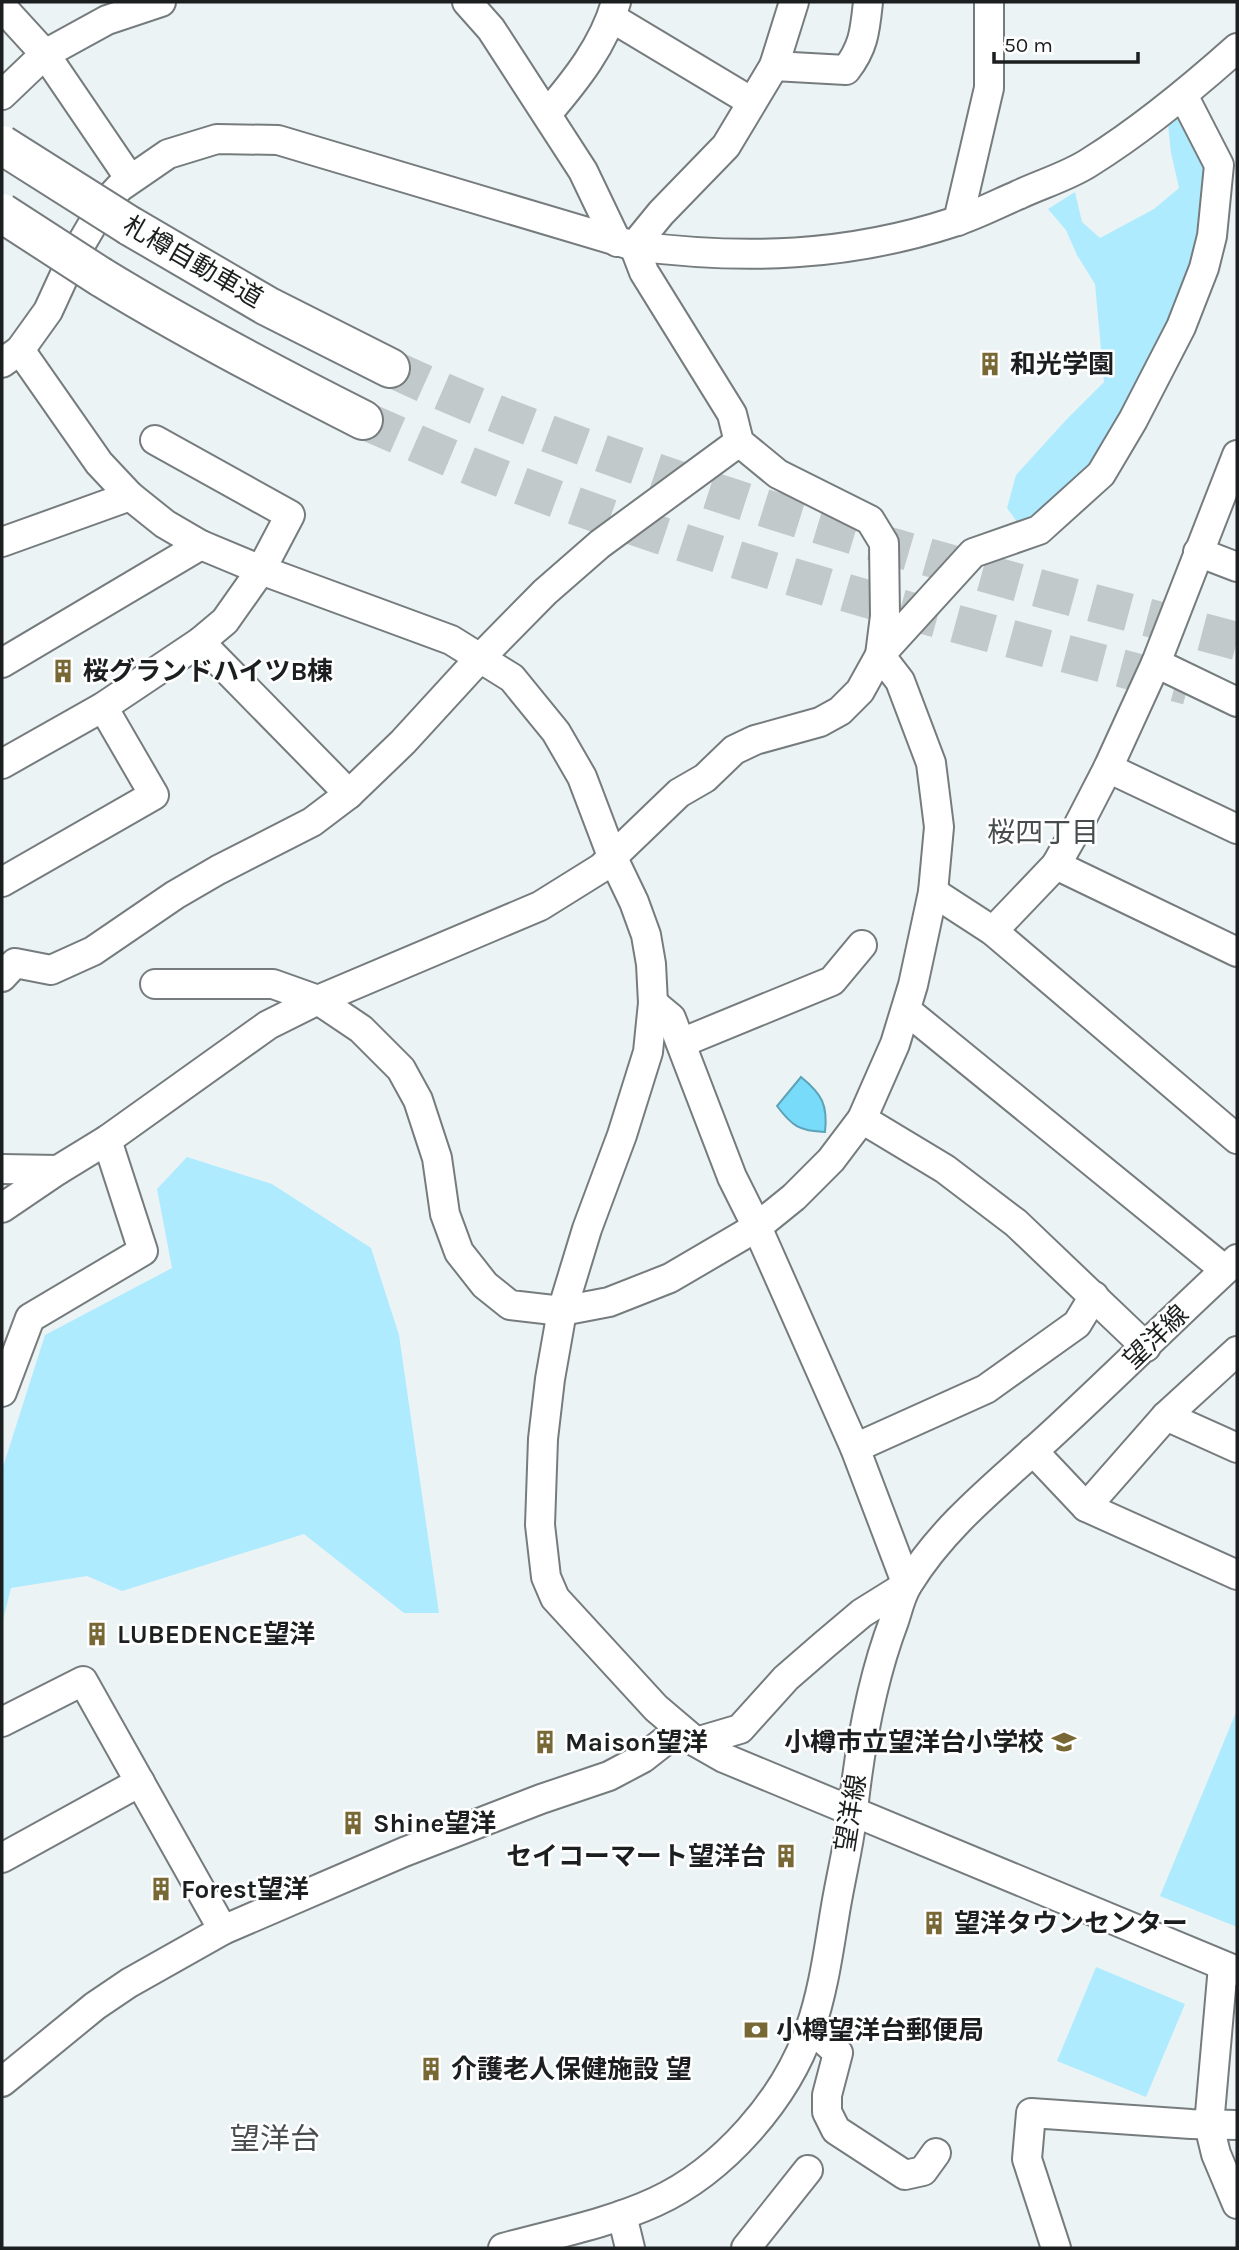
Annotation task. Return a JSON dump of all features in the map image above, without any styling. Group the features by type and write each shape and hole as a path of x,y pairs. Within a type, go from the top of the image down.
{"highway":[{"name":"札樽自動車道","path":"2,145 130,226 267,306 390,368"},
{"path":"2,213 169,318 363,420"}],"street":[{"path":"2,95 45,54 107,20 161,2"},
{"path":"155,984 272,984 318,1000 361,1029 401,1069 418,1100 437,1158 445,1214 459,1251 485,1285 510,1306 562,1311 609,1302 670,1279 757,1227 794,1197 831,1160 862,1119 895,1044 906,1010 933,892 939,827 931,763 900,681 880,655 885,616 884,543 870,520 778,474 739,442 732,414 583,171 491,29 467,2"},
{"path":"626,244 661,213 726,146 774,66 794,2"},
{"path":"774,66 846,70 855,58 865,34 868,2"},
{"path":"958,221 989,88 989,2"},
{"path":"2,6 45,54 130,179"},
{"path":"547,114 577,79 614,10 752,102"},
{"path":"1237,48 1184,95 1088,163 958,221 855,248 772,255 694,253 626,244 278,140 217,139 168,154 130,179 105,203 71,261 48,310 11,356 99,463 130,496 164,524 201,545 261,570 451,640 512,678 556,732 582,777 646,935 653,1003 648,1052 622,1135 587,1229 562,1311 550,1379 542,1450 540,1525 546,1577 555,1598 656,1708 688,1736 724,1758 1230,1968 1209,2125 1216,2154 1237,2204"},
{"path":"2,1208 107,1140 268,1025 318,1000 540,906 601,868 679,793 705,778 734,750 755,740 820,722 840,711 860,691 880,655 973,554 1039,530 1101,474 1133,420 1181,327 1204,268 1212,236 1219,165 1184,95"},
{"path":"2,764 103,707 200,642 225,621 261,570 290,515 155,440"},
{"path":"2,977 15,962 51,970 93,951 218,870 312,822 349,794 403,742 545,592 600,544 739,442"},
{"path":"993,930 1056,865 1108,768 1156,663 1237,455"},
{"path":"2,542 130,496"},
{"path":"2,663 201,545"},
{"path":"1198,552 1237,567"},
{"path":"200,642 349,794"},
{"path":"1156,663 1237,702"},
{"path":"2,882 154,795 103,707"},
{"path":"1108,768 1237,829"},
{"path":"1056,865 1237,952"},
{"path":"933,892 993,930 1237,1139"},
{"path":"681,1043 832,981 862,945"},
{"path":"2,2082 95,2006 129,1983 223,1930 404,1852 609,1776 688,1736 740,1728 786,1678 824,1645 862,1613 907,1586 855,1448 757,1227 732,1177 671,1018 653,1003"},
{"path":"906,1010 1231,1264"},
{"path":"862,1119 945,1169 1016,1223 1146,1347"},
{"path":"2,1392 30,1318 144,1251 107,1140"},
{"path":"2,1169 58,1170"},
{"name":"望洋線","path":"503,2248 622,2215 657,2202 693,2179 732,2147 768,2108 797,2060 811,2028 823,1978 872,1694 883,1651 907,1586 963,1515 1146,1347 1231,1264"},
{"path":"855,1448 986,1388 1077,1324 1094,1296"},
{"path":"1086,1507 1166,1416 1237,1351"},
{"path":"1166,1416 1237,1448"},
{"path":"1034,1451 1086,1507 1237,1575"},
{"path":"2,1722 83,1681 223,1930"},
{"path":"2,1858 140,1782"},
{"path":"811,2028 838,2053 827,2095 827,2112 836,2130 905,2175 923,2171 936,2154"},
{"path":"1047,2243 1027,2159 1031,2113 1237,2125"},
{"path":"746,2248 808,2170"},
{"path":"622,2215 631,2248"}],"shaded area":[{"path":"1184,116 1204,168 1203,227 1180,300 1089,475 1042,514 1017,522 1007,508 1016,475 1104,382 1095,284 1077,255 1066,230 1048,209 1075,192 1082,222 1100,238 1154,209 1179,188 1168,124"},
{"path":"801,1077 822,1101 825,1132 797,1126 777,1106"},
{"path":"187,1157 272,1184 371,1248 399,1335 439,1613 404,1613 304,1534 122,1591 87,1576 11,1588 2,1624 2,1470 45,1335 172,1268 157,1189"},
{"path":"1237,1710 1237,1927 1160,1896"},
{"path":"1096,1967 1185,2004 1146,2097 1057,2061"}],"tunnel":[{"path":"390,368 484,409 587,448 771,510 957,565 1237,641"},
{"path":"363,420 461,462 650,532 828,588 1188,686"}],"place":[{"name":"和光学園","path":"990,364"},
{"name":"桜グランドハイツB棟","path":"63,671"},
{"name":"LUBEDENCE望洋","path":"97,1634"},
{"name":"Maison望洋","path":"545,1742"},
{"name":"小樽市立望洋台小学校","path":"1064,1742"},
{"name":"Shine望洋","path":"353,1823"},
{"name":"セイコーマート望洋台","path":"786,1856"},
{"name":"Forest望洋","path":"161,1889"},
{"name":"望洋タウンセンター","path":"934,1923"},
{"name":"小樽望洋台郵便局","path":"756,2030"},
{"name":"介護老人保健施設 望","path":"431,2069"}],"district":[{"name":"桜四丁目","path":"1043,832"},
{"name":"望洋台","path":"275,2139"}]}
